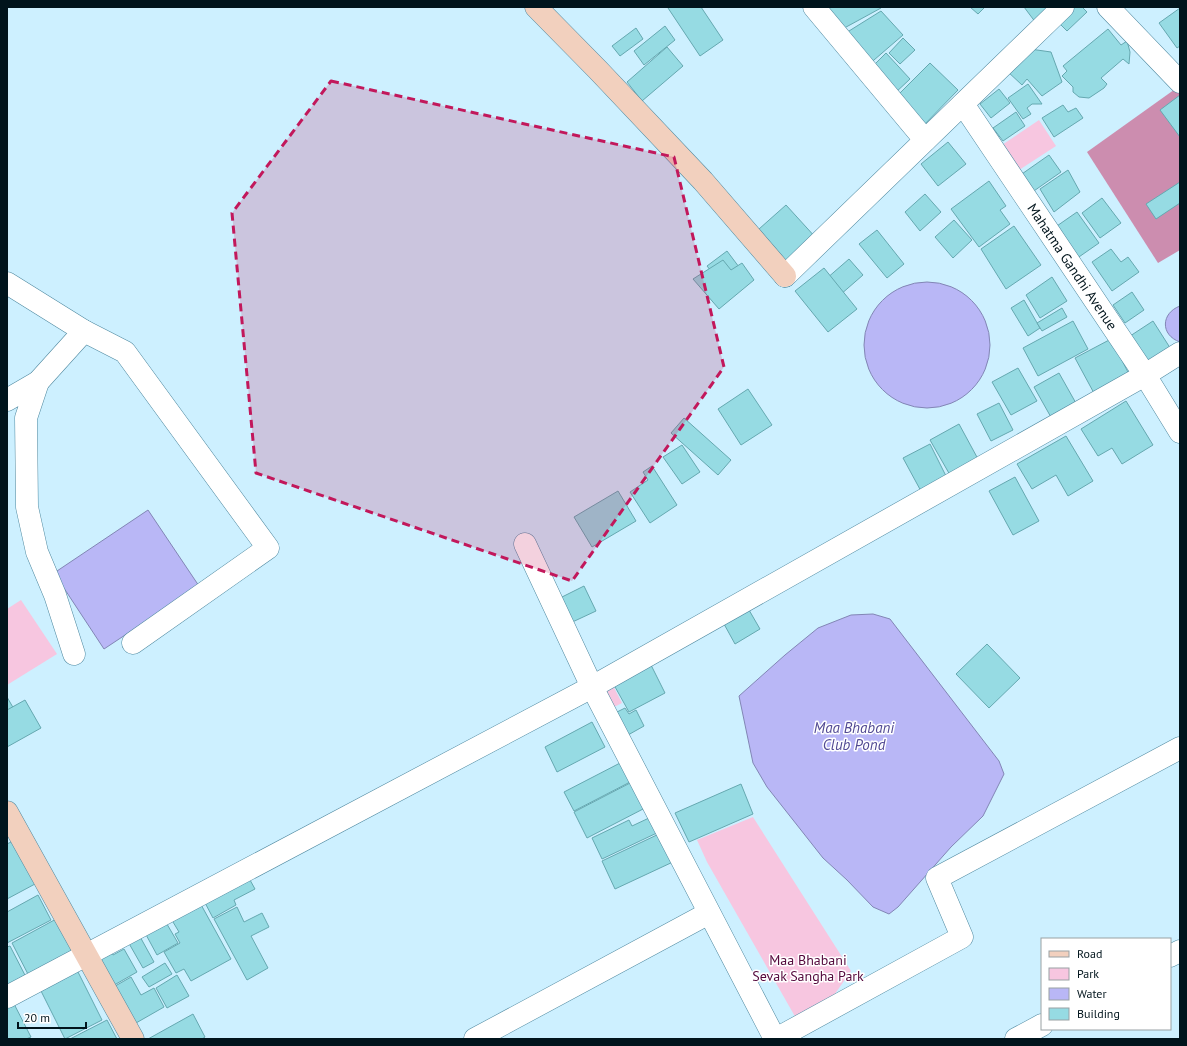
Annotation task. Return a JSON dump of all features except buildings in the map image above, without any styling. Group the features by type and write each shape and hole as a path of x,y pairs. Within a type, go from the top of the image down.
{"main road":[{"path":"536,7 603,75 702,181 784,276"},
{"path":"7,812 134,1039"}],"street":[{"path":"814,7 925,140"},
{"path":"784,276 1063,7"},
{"path":"1108,7 1180,82"},
{"name":"Mahatma Gandhi Avenue","path":"963,104 1145,375 1180,432"},
{"path":"7,283 84,331 125,352 268,548 133,643"},
{"path":"7,400 38,382 84,331"},
{"path":"7,997 592,687 1145,375 1180,353"},
{"path":"38,382 26,418 27,507 36,552 55,595 74,654"},
{"path":"525,544 592,687 775,1039 962,937 937,878 1180,748"},
{"path":"475,1039 710,913"},
{"path":"1171,956 1180,951"},
{"path":"1016,1039 1041,1026"}],"highlighted area":[{"path":"331,81 674,157 724,367 572,581 256,473 232,213"}],"green space":[{"path":"1039,120 1056,146 1013,174 996,149"},
{"path":"21,600 57,654 7,685 7,609"},
{"path":"609,678 622,703 606,711 593,687"},
{"name":"Maa Bhabani Sevak Sangha Park","path":"753,817 851,971 825,1008 797,1020 707,862 697,840"}],"shaded area":[{"path":"1178,87 1180,90 1180,250 1158,263 1087,152"}],"water":[{"path":"933,282 957,290 967,296 976,305 985,321 989,333 989,357 985,369 976,385 967,394 951,403 939,407 921,408 897,400 887,394 878,385 869,369 865,357 864,339 872,315 878,305 887,296 903,287 915,283"},
{"path":"1180,306 1180,342 1173,339 1166,329 1165,324 1169,314"},
{"path":"148,510 199,586 104,649 54,573"},
{"name":"Maa Bhabani Club Pond","path":"873,614 890,619 999,761 1004,774 983,816 951,847 898,907 889,914 873,907 823,858 767,787 753,763 739,696 818,628 851,615"}]}
